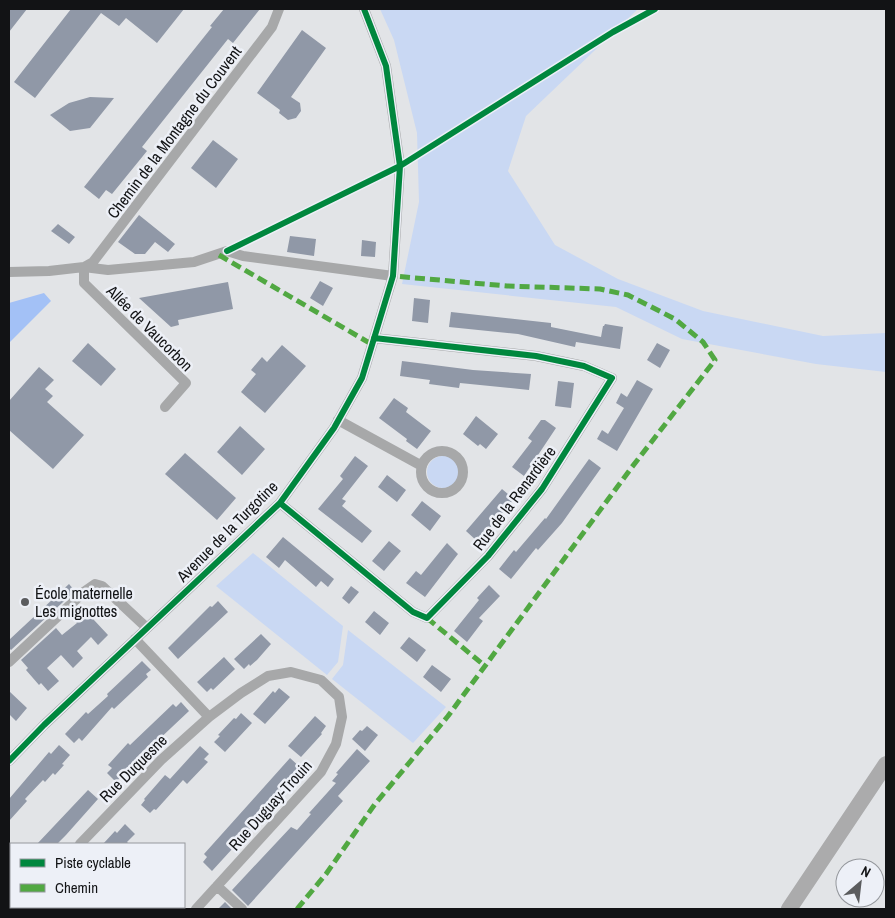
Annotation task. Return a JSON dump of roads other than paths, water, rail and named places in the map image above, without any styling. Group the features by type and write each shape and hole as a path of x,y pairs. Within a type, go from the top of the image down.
{"main road":[{"path":"789,909 886,764"}],"street":[{"name":"Chemin de la Montagne du Couvent","path":"84,268 93,262 133,212 272,28 279,9"},
{"name":"Avenue de la Turgotine","path":"9,761 44,725 280,503 334,428 362,378 393,276 400,166 386,66 364,9"},
{"path":"9,272 84,268 108,270 194,262 226,251 243,256 393,276"},
{"name":"Allée de Vaucorbon","path":"84,268 84,283 186,383 165,407"},
{"name":"Rue de la Renardière","path":"280,503 412,612 427,618 488,556 542,489 612,378 584,366 536,356 374,338"},
{"path":"338,420 422,466"},
{"path":"440,451 446,451 456,457 463,467 460,484 451,491 439,493 428,488 421,472 422,466 429,456 440,451"},
{"path":"9,662 85,590 95,584 102,586 147,628"},
{"path":"135,639 209,717"},
{"name":"Rue Duguay-Trouin","path":"196,909 321,772 336,744 342,717 339,697 321,680 291,672 268,676 209,717"},
{"name":"Rue Duquesne","path":"81,843 161,760 209,717"},
{"path":"217,886 242,909"}],"water":[{"path":"44,293 51,301 9,343 9,303"}],"place":[{"name":"École maternelle Les mignottes","path":"25,602"}]}
